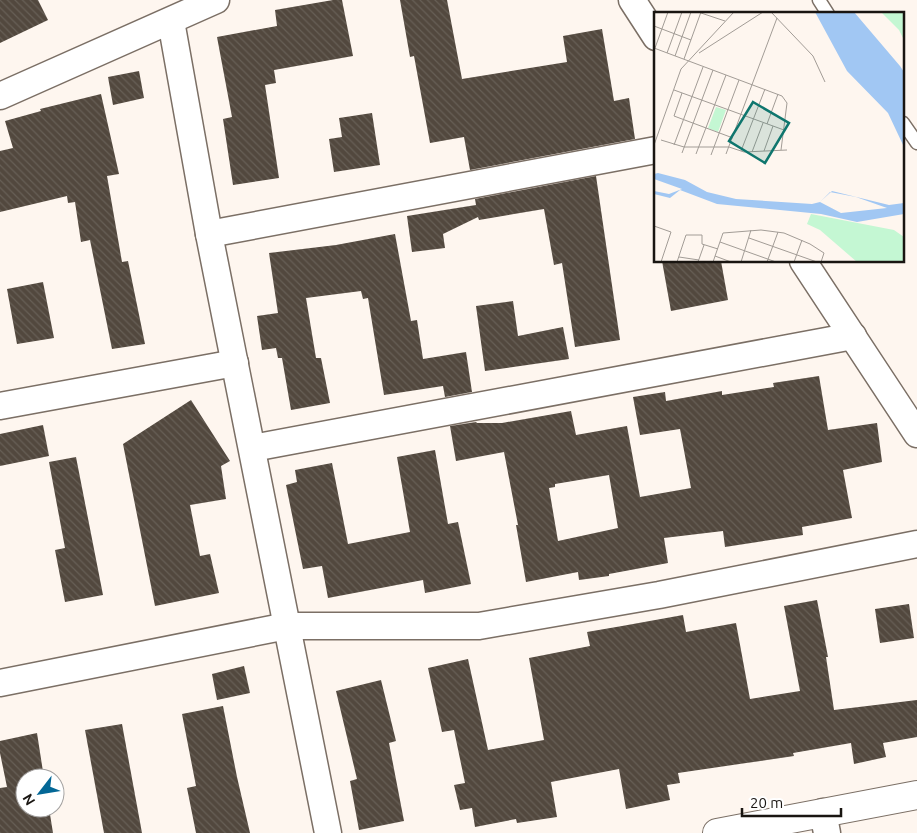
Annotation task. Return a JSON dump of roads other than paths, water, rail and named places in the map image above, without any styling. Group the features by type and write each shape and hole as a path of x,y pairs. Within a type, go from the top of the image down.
{"street":[{"path":"0,96 216,0"},
{"path":"632,0 654,34"},
{"path":"170,21 209,234 328,833"},
{"path":"209,234 654,150"},
{"path":"804,262 917,434"},
{"path":"253,448 853,336"},
{"path":"0,406 235,363"},
{"path":"0,683 287,626 479,626 659,595 917,544"},
{"path":"717,833 825,823 917,795"}],"lane":[{"path":"819,0 827,12"},
{"path":"904,124 917,143"}]}
